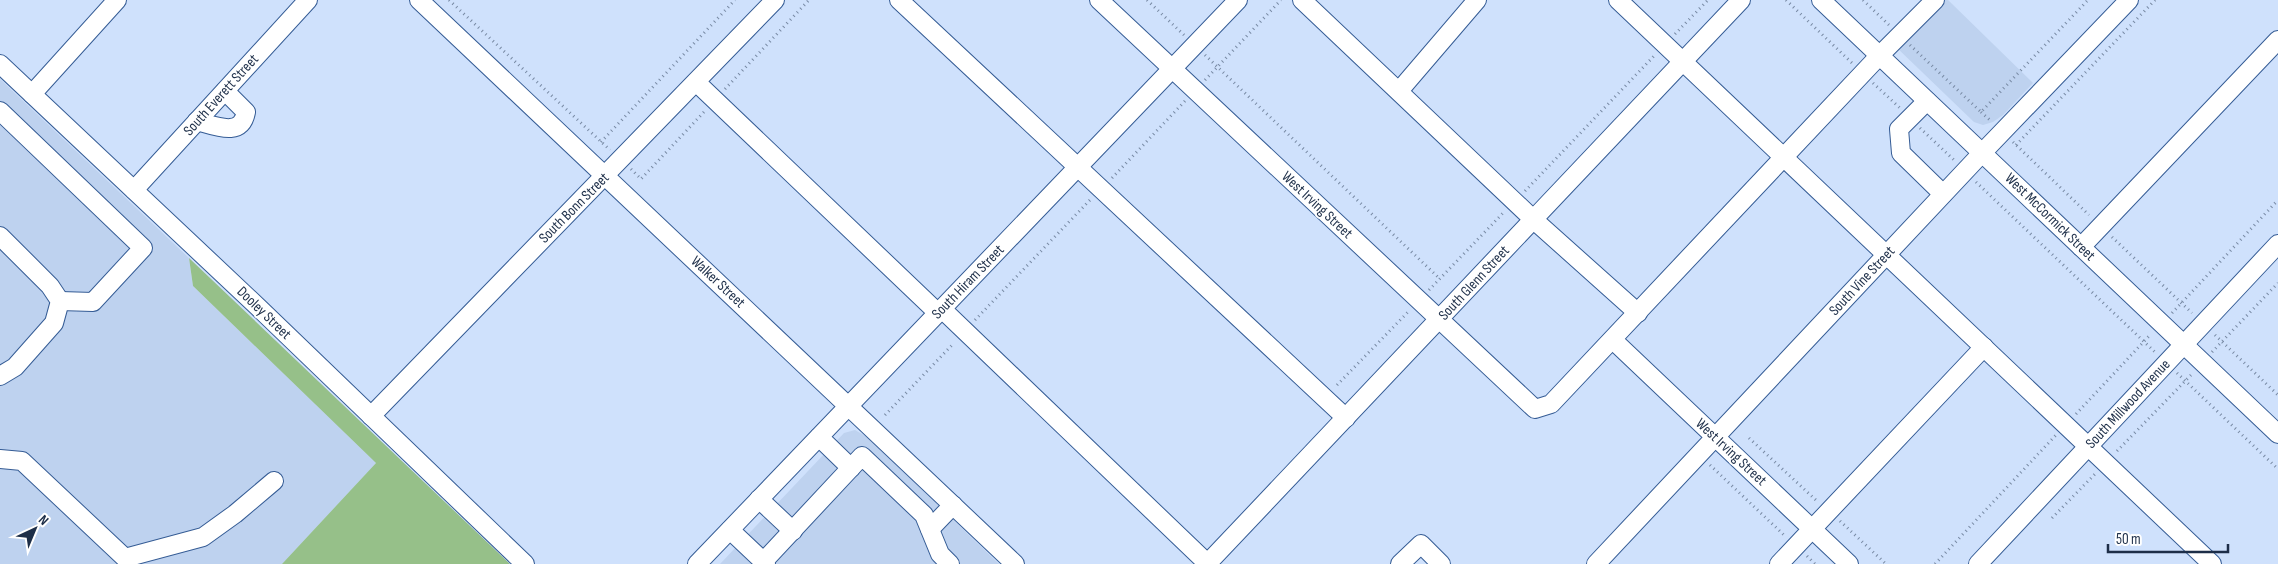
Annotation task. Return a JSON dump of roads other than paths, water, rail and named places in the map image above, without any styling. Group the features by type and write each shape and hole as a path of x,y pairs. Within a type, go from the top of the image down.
{"street":[{"path":"32,94 117,0"},
{"name":"South Everett Street","path":"134,190 308,0"},
{"name":"Walker Street","path":"419,0 1016,564"},
{"name":"South Bonn Street","path":"371,416 775,0"},
{"path":"899,0 1346,418"},
{"name":"West Irving Street","path":"1099,0 1535,409 1551,404 1613,340 1849,564"},
{"name":"South Hiram Street","path":"697,564 1238,0"},
{"path":"1302,0 1534,220 1638,313"},
{"path":"1399,91 1477,0"},
{"path":"1618,0 2212,564"},
{"name":"South Glenn Street","path":"1208,564 1741,0"},
{"name":"West McCormick Street","path":"1822,0 2278,434"},
{"path":"1613,340 1880,55 1935,0"},
{"name":"South Vine Street","path":"1596,564 1982,152 2129,0"},
{"path":"2081,247 2278,40"},
{"name":"Dooley Street","path":"0,64 524,564"},
{"path":"696,82 940,311 965,331 1208,564"},
{"path":"198,121 232,129 239,126 245,119 246,112 225,91"},
{"path":"1928,100 1899,129 1901,152 1943,194"},
{"path":"0,112 143,248 92,302 60,302"},
{"path":"0,236 50,286 60,302 54,323 15,367 0,376"},
{"name":"South Millwood Avenue","path":"1978,564 2278,244"},
{"path":"1779,564 1984,348"},
{"path":"819,437 851,468"},
{"path":"730,530 765,563 862,456 924,515 940,554 950,564"},
{"path":"0,459 22,461 125,558 203,537 235,514 274,481"},
{"path":"759,499 793,531"},
{"path":"930,529 953,505"},
{"path":"1400,564 1421,544 1441,564"}]}
